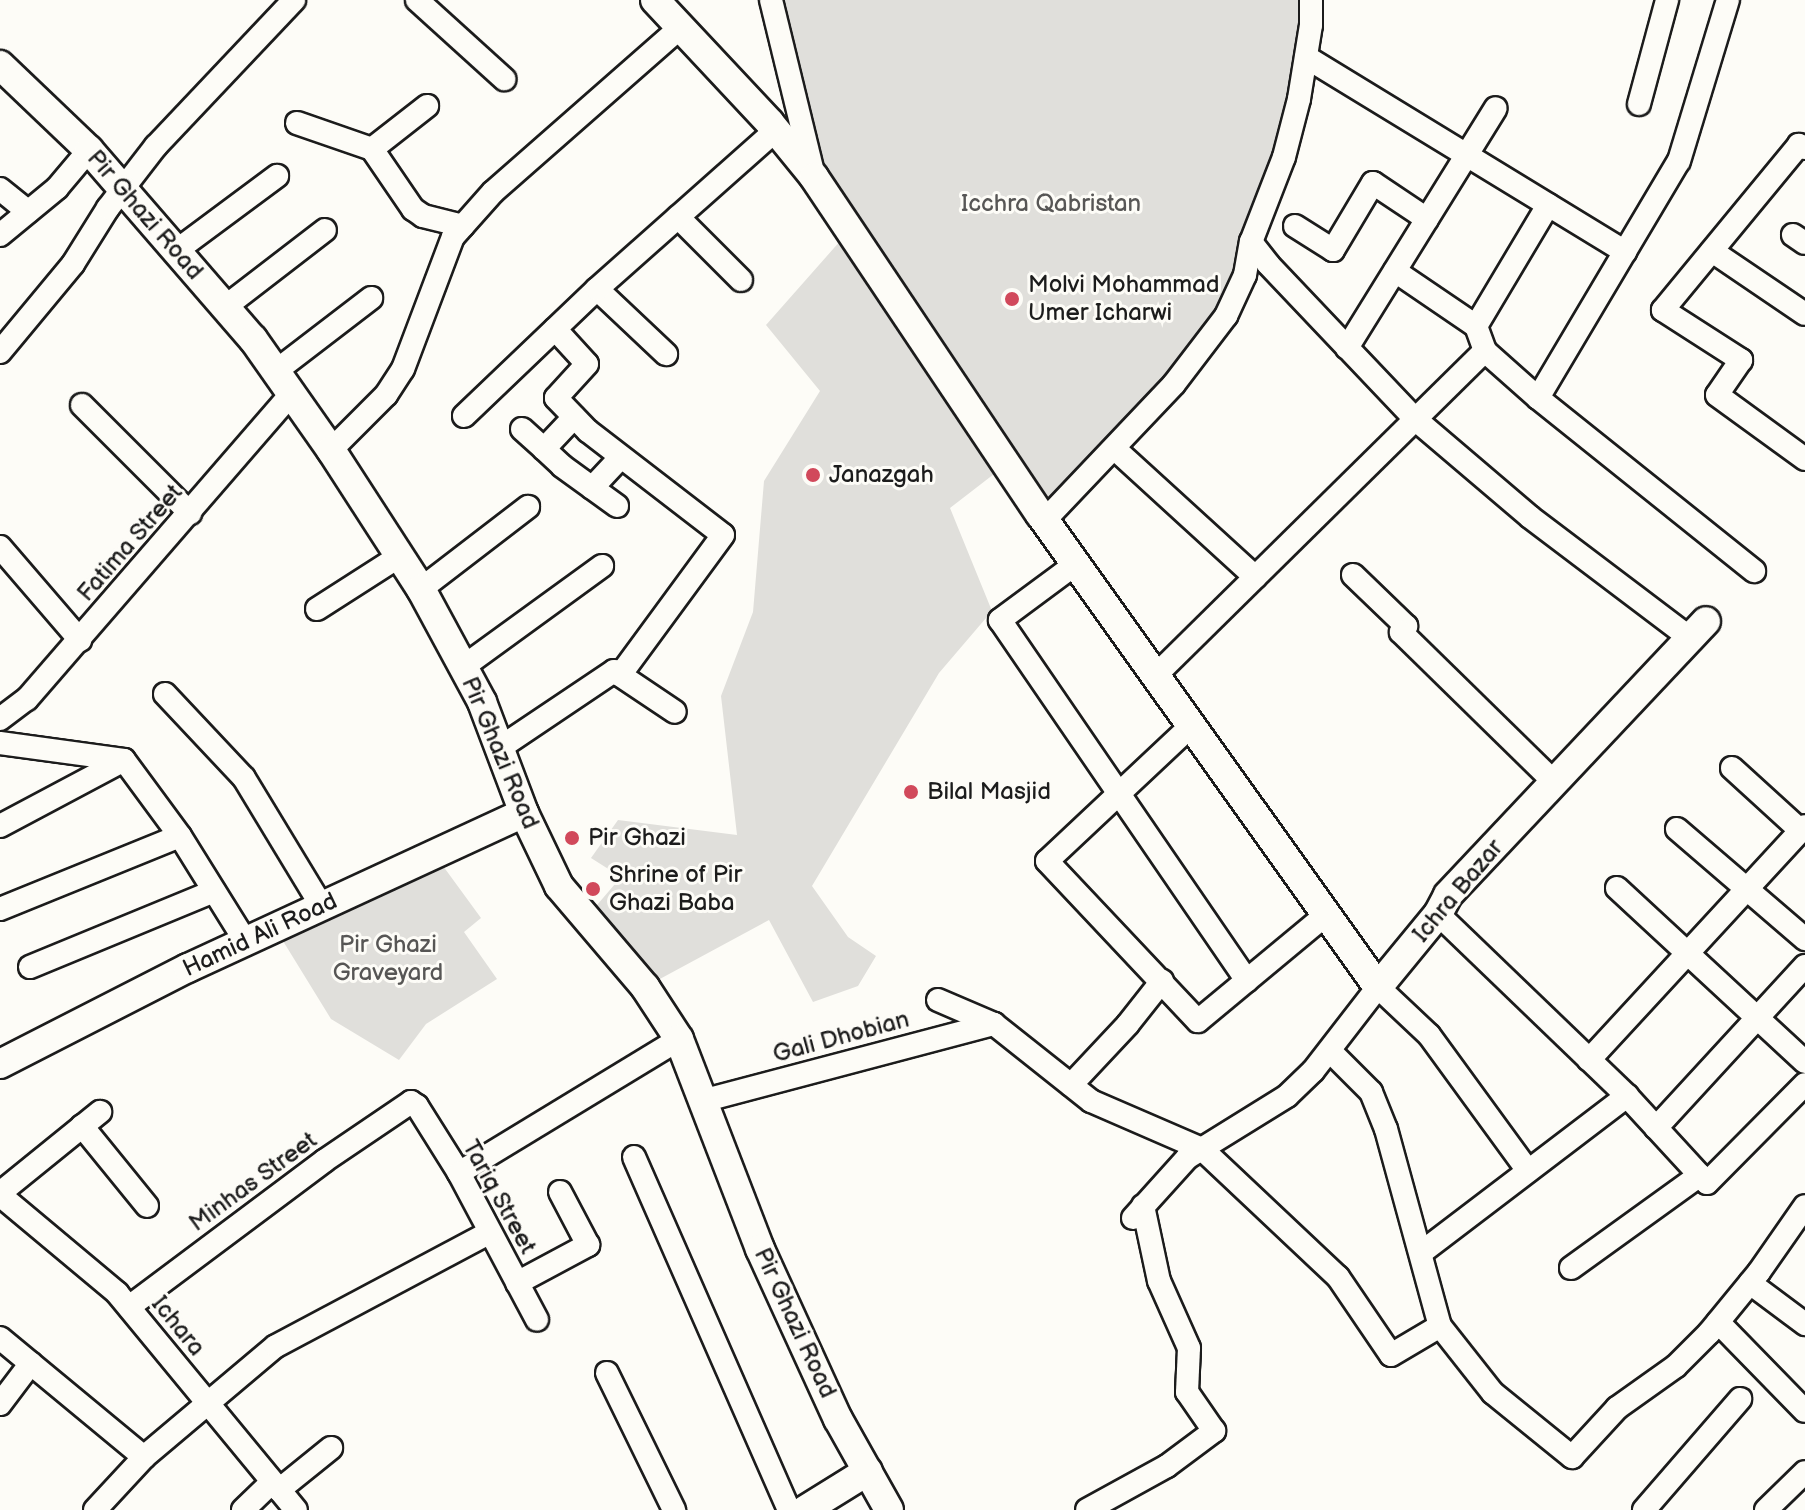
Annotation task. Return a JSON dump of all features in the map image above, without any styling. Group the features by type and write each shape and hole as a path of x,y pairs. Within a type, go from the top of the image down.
{"street":[{"path":"0,352 73,264 156,146 294,0"},
{"path":"417,0 504,79"},
{"path":"655,0 776,130 814,177 1045,520 1158,673 1378,987 1429,1035 1528,1171"},
{"path":"771,0 814,177"},
{"path":"1045,520 1115,449 1197,358 1221,322 1245,275 1251,242 1284,157 1306,57 1311,0"},
{"path":"1639,104 1667,0"},
{"path":"1538,398 1688,140 1728,0"},
{"path":"331,450 386,395 403,369 453,237 493,192 682,26"},
{"path":"1306,57 1625,252"},
{"name":"Pir Ghazi Road","path":"0,65 89,150 225,307 284,382 421,589 501,747 524,813 559,886 638,979 679,1039 760,1249 838,1419 889,1510"},
{"path":"372,149 427,106"},
{"path":"1347,348 1496,108"},
{"path":"297,123 372,149 413,209 423,216 463,226"},
{"path":"464,416 597,289 776,130"},
{"path":"1805,148 1799,145 1663,310 1741,360 1717,395 1805,459"},
{"path":"0,235 57,188 89,150"},
{"path":"176,251 277,176"},
{"path":"1295,226 1333,250 1373,183 1427,219"},
{"path":"0,189 28,212"},
{"path":"1476,326 1548,205"},
{"path":"678,217 741,280"},
{"path":"225,307 325,230"},
{"path":"1251,242 1415,419 1530,517 1698,630"},
{"path":"1712,251 1805,314"},
{"path":"1395,271 1476,326 1485,351 1538,398 1754,571"},
{"path":"597,289 666,354"},
{"name":"Fatima Street","path":"0,719 27,699 190,513 284,382 371,298"},
{"path":"555,329 587,364 555,396 574,417 621,457 723,535 620,675"},
{"path":"1158,673 1485,351"},
{"path":"82,405 190,513"},
{"path":"544,449 574,417"},
{"path":"522,429 617,506"},
{"path":"1115,449 1255,577"},
{"path":"592,488 621,457"},
{"path":"421,589 528,507"},
{"path":"0,547 80,640"},
{"path":"317,609 398,557"},
{"path":"1077,563 1000,620 1247,981"},
{"path":"463,667 602,566"},
{"path":"1353,575 1406,626 1401,632 1555,783"},
{"name":"Ichra Bazar","path":"1087,1510 1167,1466 1214,1431 1187,1392 1189,1348 1159,1281 1138,1212 1187,1158 1287,1096 1330,1051 1438,914 1448,895 1698,630"},
{"path":"501,747 614,671 675,712"},
{"path":"165,694 244,778 322,907"},
{"path":"1193,724 1047,861 1198,1021 1327,914"},
{"path":"0,743 124,760 180,836 246,942"},
{"path":"0,826 124,760"},
{"path":"1589,1060 1803,828 1732,768"},
{"name":"Hamid Ali Road","path":"0,1064 246,942 524,813"},
{"path":"1677,829 1805,939"},
{"path":"0,909 180,836"},
{"path":"1617,888 1805,1062"},
{"path":"30,967 214,891"},
{"path":"1438,914 1627,1096 1707,1183 1805,1084"},
{"path":"1656,1128 1805,966"},
{"path":"1071,1085 1128,1024 1162,981"},
{"path":"938,1000 994,1024 1091,1101 1202,1149 1338,1277 1391,1355 1440,1326"},
{"name":"Gali Dhobian","path":"702,1101 994,1024"},
{"path":"459,1173 679,1039"},
{"path":"1330,1051 1371,1092 1386,1129 1440,1326 1493,1393 1572,1457 1617,1408 1676,1366 1718,1322 1805,1206"},
{"path":"1422,1252 1627,1096"},
{"name":"Tariq Street","path":"411,1102 417,1106 459,1173 537,1320"},
{"name":"Minhas Street","path":"129,1307 312,1170 411,1102"},
{"path":"0,1194 100,1112"},
{"path":"82,1126 147,1206"},
{"path":"634,1157 789,1510"},
{"path":"1571,1268 1700,1175"},
{"path":"517,1283 588,1245 560,1192"},
{"name":"Ichara","path":"0,1194 117,1293 296,1510"},
{"path":"95,1510 144,1457 276,1346 490,1232"},
{"path":"1750,1283 1805,1324"},
{"path":"1718,1322 1805,1411"},
{"path":"0,1338 144,1457"},
{"path":"0,1404 31,1363"},
{"path":"607,1373 674,1510"},
{"path":"1644,1510 1740,1399"},
{"path":"243,1510 331,1448"},
{"path":"805,1510 868,1471"},
{"path":"1766,1510 1805,1472"}],"green space":[{"name":"Icchra Qabristan","path":"771,0 1311,0 1311,25 1235,296 1045,520 1007,464 950,508 992,611 939,673 812,886 848,937 876,956 858,986 813,1002 769,920 645,987 585,919 621,877 591,858 618,820 737,835 721,696 753,612 764,481 820,391 766,325 849,231 814,177"},
{"name":"Pir Ghazi Graveyard","path":"435,855 481,918 464,932 497,979 426,1024 399,1060 331,1019 275,928"}],"place":[{"name":"Molvi Mohammad Umer Icharwi","path":"1012,299"},
{"name":"Janazgah","path":"813,475"},
{"name":"Bilal Masjid","path":"911,792"},
{"name":"Pir Ghazi","path":"572,838"},
{"name":"Shrine of Pir Ghazi Baba","path":"593,889"}]}
